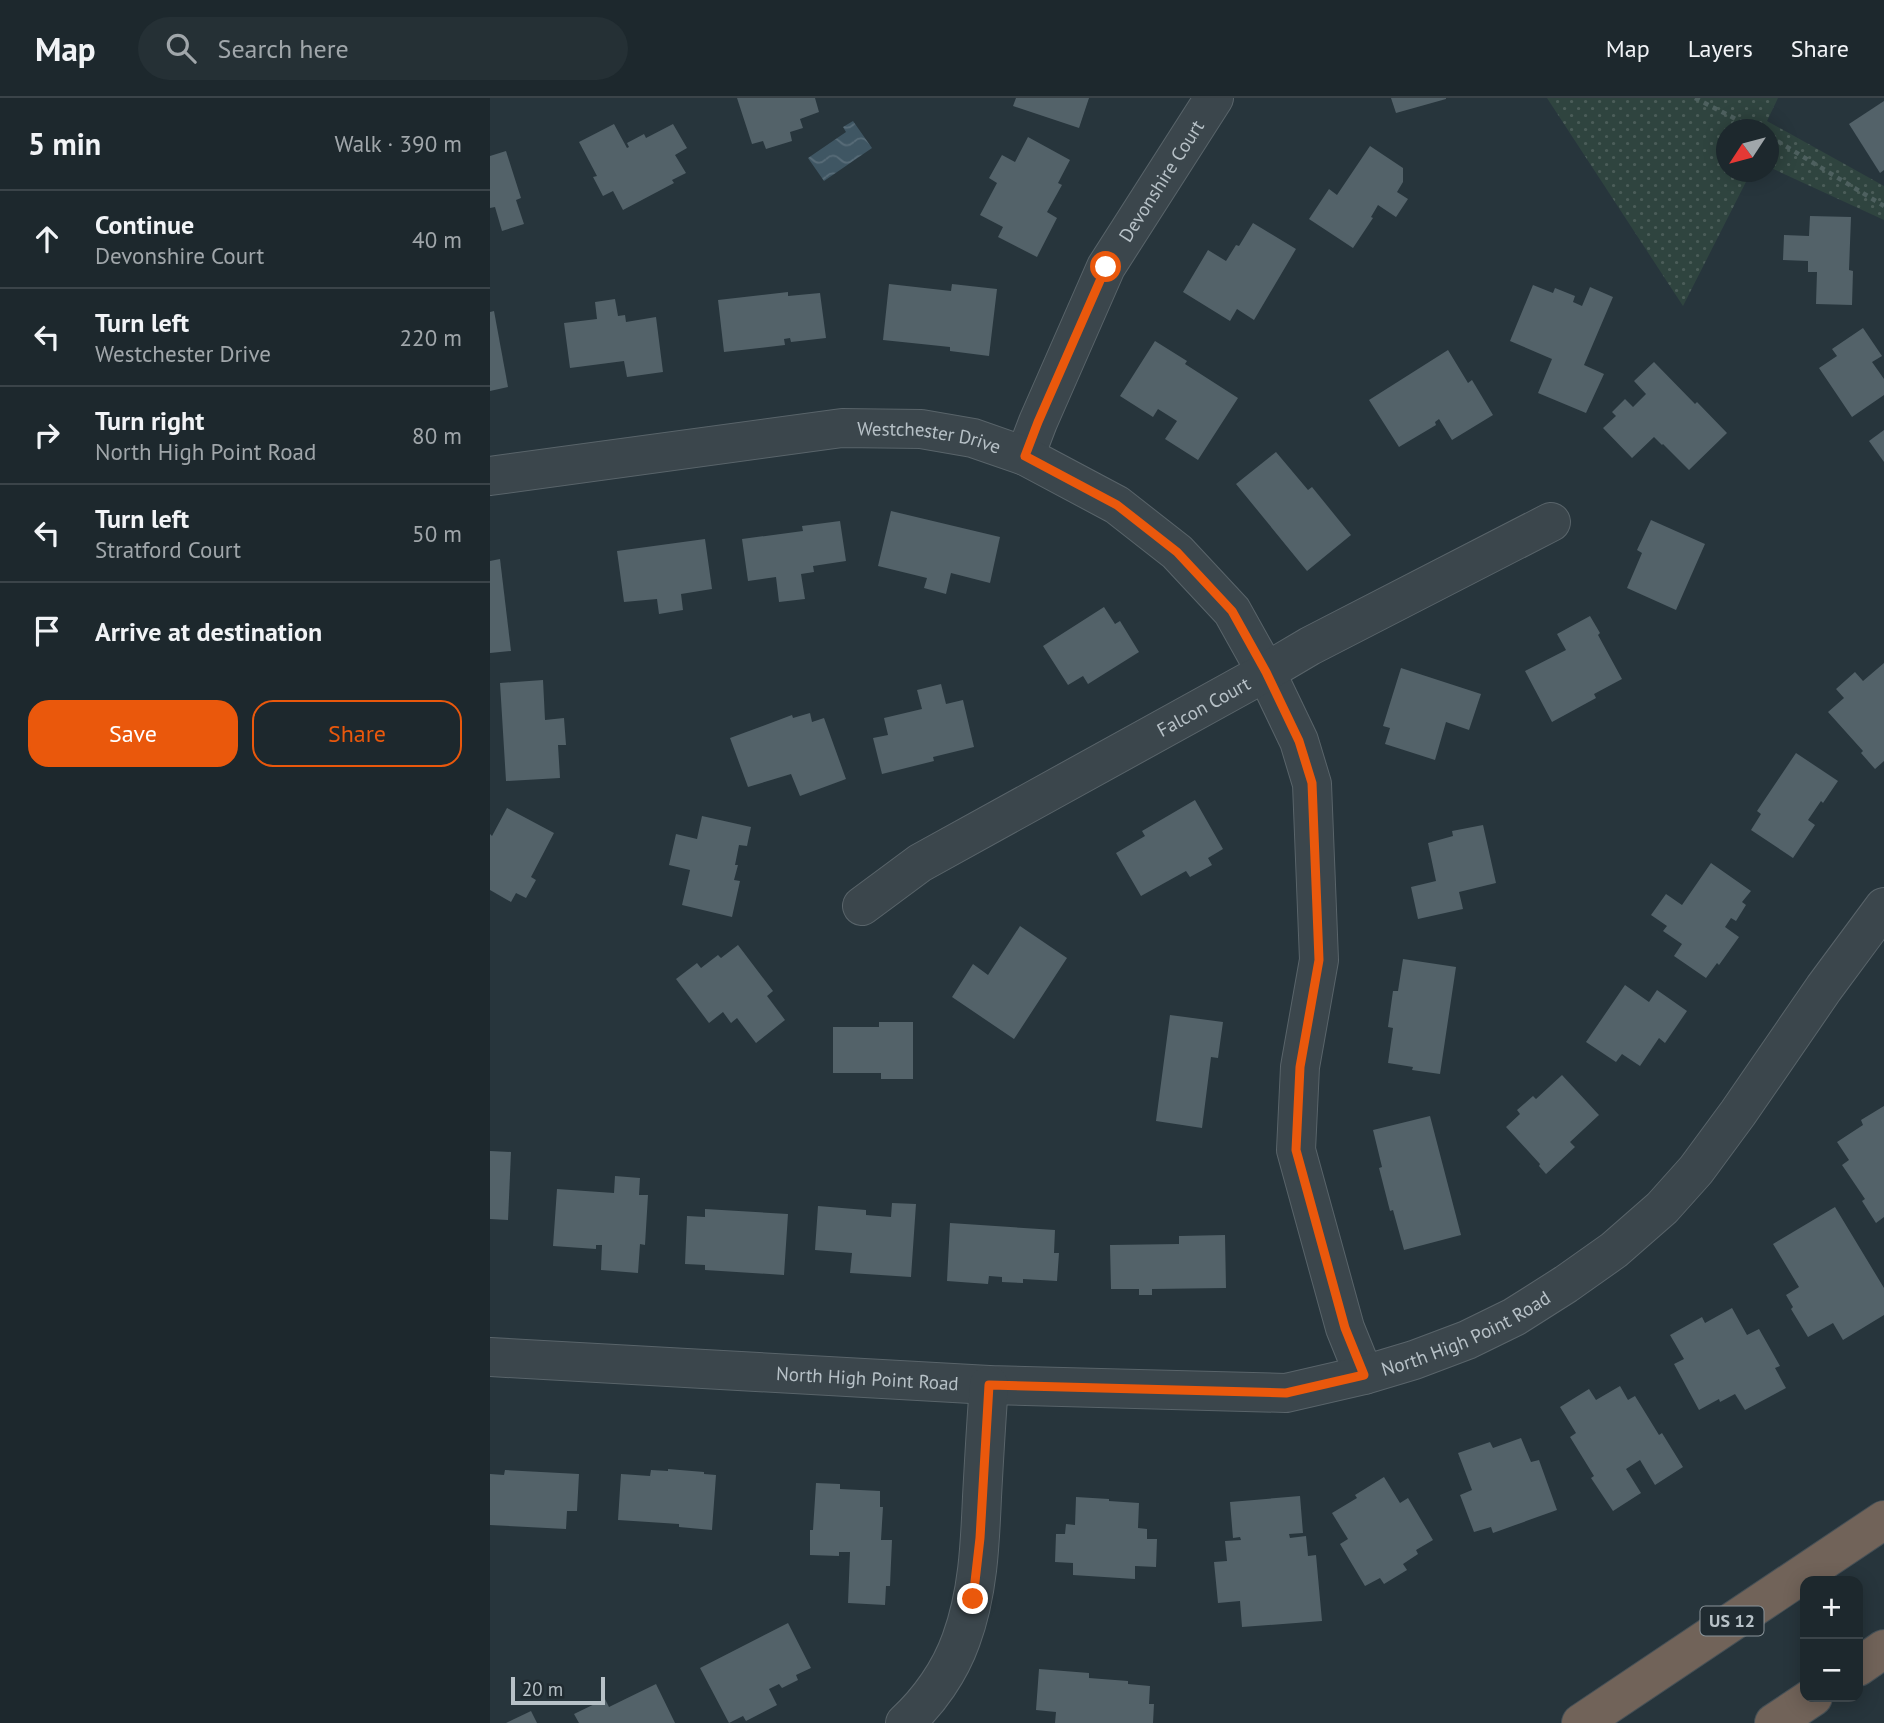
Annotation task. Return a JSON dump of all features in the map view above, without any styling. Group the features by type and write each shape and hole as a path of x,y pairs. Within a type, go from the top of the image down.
{"highway":[{"name":"US 12","path":"1581,1723 1884,1520"},
{"path":"1863,1664 1884,1649"},
{"path":"1774,1723 1806,1702"}],"street":[{"name":"Devonshire Court","path":"1025,456 1106,267 1214,98"},
{"name":"Westchester Drive","path":"490,476 842,428 920,429 974,438 1025,456 1117,505 1177,552 1232,611 1266,672 1299,741 1312,783 1319,960 1300,1067 1296,1150 1345,1328 1364,1375"},
{"name":"Falcon Court","path":"862,906 920,863 1310,646 1551,522"},
{"name":"North High Point Road","path":"490,1357 989,1385 1286,1393 1414,1360 1467,1340 1514,1317 1614,1250 1662,1209 1696,1170 1884,907"},
{"path":"905,1723 921,1709 944,1675 961,1641 973,1599 980,1538 989,1385"}],"path":[{"path":"1695,98 1736,119"},
{"path":"1779,142 1884,206"}],"green space":[{"path":"1547,98 1778,98 1768,119 1716,119 1716,182 1746,182 1683,306"},
{"path":"1779,128 1884,186 1884,220 1779,172"}],"water":[{"path":"853,121 872,148 824,181 808,158 846,132 843,127"}],"building":[{"path":"737,98 815,98 819,112 800,119 803,128 790,132 792,141 766,149 763,141 752,144"},
{"path":"1016,98 1089,98 1079,128 1013,106"},
{"path":"1391,98 1446,98 1446,99 1396,113"},
{"path":"1884,101 1884,170 1880,173 1849,124"},
{"path":"614,124 627,148 627,143 644,134 646,138 673,124 687,148 675,155 686,173 672,180 674,183 623,210 613,191 603,196 593,177 597,176 579,142"},
{"path":"1028,137 1070,160 1058,183 1062,185 1047,212 1057,218 1037,257 998,237 1003,227 980,215 997,183 989,178 1002,155 1015,162"},
{"path":"1370,146 1403,168 1403,182 1397,192 1408,199 1396,217 1378,205 1371,217 1373,218 1353,248 1309,219 1329,189 1337,195"},
{"path":"506,151 521,198 516,200 524,224 502,231 495,207 490,208 490,156"},
{"path":"1810,216 1851,217 1849,270 1853,271 1852,305 1816,304 1817,272 1808,272 1808,261 1783,260 1784,235 1809,236"},
{"path":"1253,223 1296,249 1254,320 1237,309 1230,321 1183,292 1208,250 1226,261"},
{"path":"889,284 951,291 952,284 997,289 989,356 950,351 950,347 883,340"},
{"path":"1533,285 1553,293 1555,288 1575,296 1573,302 1582,306 1590,287 1613,297 1584,365 1604,374 1586,413 1538,393 1552,359 1510,341"},
{"path":"788,292 788,296 820,293 826,338 791,342 790,338 784,339 785,345 724,352 718,300"},
{"path":"615,299 618,316 625,315 626,322 656,317 663,372 627,377 624,361 570,368 564,323 597,319 595,302"},
{"path":"494,311 508,387 490,391 490,312"},
{"path":"1863,328 1882,356 1872,362 1884,379 1884,395 1852,417 1819,368 1837,356 1832,349"},
{"path":"1155,341 1238,398 1198,460 1165,439 1177,421 1158,409 1153,417 1120,396"},
{"path":"1448,350 1468,383 1472,380 1493,415 1452,440 1439,419 1435,422 1436,425 1399,447 1369,400"},
{"path":"1654,362 1727,433 1689,470 1654,437 1632,458 1603,428 1616,416 1612,412 1625,399 1633,407 1646,394 1634,381"},
{"path":"1884,430 1884,462 1869,441"},
{"path":"1276,452 1308,490 1312,487 1351,535 1307,571 1236,484"},
{"path":"891,511 1000,537 990,583 951,573 946,594 924,588 927,578 878,566"},
{"path":"1651,520 1705,544 1676,610 1627,588 1642,553 1637,550"},
{"path":"840,521 846,561 813,566 814,572 801,574 805,599 779,602 776,577 748,581 742,539 803,531 802,526"},
{"path":"705,539 712,589 681,594 683,610 659,614 657,599 624,602 617,551"},
{"path":"500,559 511,651 490,653 490,561"},
{"path":"1104,607 1115,624 1120,621 1139,652 1088,684 1083,676 1068,685 1043,646"},
{"path":"1590,616 1622,679 1594,694 1596,698 1552,722 1525,671 1566,650 1557,634"},
{"path":"1884,663 1884,761 1875,769 1861,753 1863,751 1828,712 1844,698 1836,689 1855,672 1863,681"},
{"path":"1401,668 1481,694 1469,730 1446,722 1435,760 1385,744 1390,728 1383,726"},
{"path":"543,680 545,720 564,718 566,745 558,745 560,778 506,781 500,683"},
{"path":"941,684 946,704 963,700 974,747 933,757 934,761 882,774 873,738 888,735 884,718 922,709 917,690"},
{"path":"810,713 812,722 824,718 846,779 800,796 791,774 748,787 730,738 792,715 793,718"},
{"path":"1796,753 1838,781 1808,820 1815,825 1793,858 1751,830 1761,814 1757,811"},
{"path":"1195,800 1223,849 1208,858 1212,865 1190,877 1186,871 1141,896 1116,853 1145,836 1142,831"},
{"path":"507,808 554,833 531,877 536,880 526,898 516,893 511,902 490,890 490,834 492,836"},
{"path":"702,816 751,827 747,846 739,845 734,880 740,881 732,917 682,905 690,870 669,865 676,834 697,839"},
{"path":"1483,825 1496,883 1459,892 1463,909 1418,919 1411,887 1436,881 1428,843 1453,836 1452,831"},
{"path":"1711,863 1751,891 1742,902 1746,905 1736,921 1731,918 1725,927 1739,937 1706,978 1674,956 1682,944 1663,931 1667,926 1651,915 1666,894 1682,905"},
{"path":"1020,926 1067,958 1014,1039 952,997 973,964 988,975"},
{"path":"738,945 773,991 767,996 785,1020 756,1043 737,1018 731,1023 723,1012 709,1023 676,979 697,963 701,968"},
{"path":"1403,959 1456,967 1440,1074 1388,1063 1393,1028 1388,1027 1393,991 1398,991"},
{"path":"1625,985 1649,1002 1657,990 1687,1011 1665,1043 1659,1038 1640,1066 1622,1054 1616,1062 1586,1042"},
{"path":"1170,1015 1223,1022 1218,1058 1211,1057 1202,1128 1156,1121"},
{"path":"879,1022 913,1022 913,1079 881,1079 881,1073 833,1073 833,1027 879,1027"},
{"path":"1562,1075 1599,1115 1570,1142 1575,1147 1546,1174 1506,1127 1520,1114 1517,1110 1533,1096 1536,1099"},
{"path":"1884,1106 1884,1217 1876,1223 1862,1201 1865,1199 1842,1165 1849,1160 1837,1142 1863,1125 1861,1120"},
{"path":"1430,1116 1461,1235 1404,1250 1393,1210 1390,1211 1373,1130"},
{"path":"490,1151 511,1152 508,1220 490,1219"},
{"path":"615,1176 640,1178 639,1195 648,1195 645,1245 640,1244 638,1273 601,1270 602,1245 596,1245 596,1249 553,1246 557,1189 614,1193"},
{"path":"892,1203 916,1204 911,1277 850,1273 852,1253 815,1250 818,1206 866,1210 866,1215 891,1217"},
{"path":"1835,1207 1884,1288 1884,1315 1843,1340 1833,1323 1808,1337 1786,1295 1799,1287 1773,1244"},
{"path":"705,1209 788,1214 784,1275 705,1270 705,1265 685,1264 687,1216 705,1217"},
{"path":"950,1223 1055,1230 1054,1253 1059,1253 1057,1281 1023,1279 1023,1283 1002,1282 1002,1277 989,1276 988,1284 947,1281"},
{"path":"1225,1235 1226,1288 1152,1289 1152,1295 1139,1295 1139,1289 1111,1289 1110,1245 1179,1244 1179,1236"},
{"path":"1732,1308 1747,1335 1759,1329 1780,1366 1775,1368 1786,1388 1745,1410 1735,1394 1699,1410 1674,1364 1684,1359 1670,1335 1702,1317 1705,1323"},
{"path":"1620,1386 1628,1400 1635,1396 1683,1467 1655,1485 1640,1460 1626,1469 1641,1493 1613,1511 1591,1478 1594,1476 1570,1437 1576,1433 1560,1407 1589,1389 1596,1400"},
{"path":"1521,1438 1531,1462 1539,1460 1557,1510 1493,1533 1491,1527 1474,1532 1460,1495 1472,1490 1458,1453 1490,1442 1493,1448"},
{"path":"668,1469 716,1475 712,1530 679,1527 679,1524 618,1520 621,1474 650,1476 651,1470"},
{"path":"505,1470 579,1474 577,1511 567,1511 566,1529 490,1525 490,1474 504,1475"},
{"path":"1384,1477 1400,1503 1408,1498 1433,1540 1416,1550 1418,1554 1403,1564 1407,1570 1384,1584 1380,1578 1365,1586 1340,1544 1348,1539 1332,1513"},
{"path":"816,1483 840,1484 840,1489 880,1491 880,1507 883,1507 881,1540 892,1540 890,1586 886,1586 885,1605 848,1603 850,1552 839,1552 839,1556 810,1555"},
{"path":"1300,1496 1303,1533 1289,1534 1290,1538 1306,1536 1308,1556 1316,1555 1322,1621 1242,1627 1240,1601 1218,1603 1214,1562 1227,1561 1225,1541 1241,1540 1240,1537 1233,1538 1230,1502"},
{"path":"1076,1497 1139,1503 1138,1528 1147,1529 1147,1539 1157,1539 1156,1567 1135,1566 1135,1579 1073,1575 1073,1563 1055,1562 1056,1534 1065,1534 1066,1524 1075,1525"},
{"path":"788,1623 811,1668 796,1675 798,1680 782,1688 779,1684 769,1689 777,1705 746,1721 743,1716 729,1723 700,1668"},
{"path":"1039,1669 1089,1673 1089,1678 1150,1686 1149,1704 1154,1704 1153,1723 1055,1723 1056,1712 1036,1710"},
{"path":"656,1684 675,1723 579,1723 574,1714 605,1699 609,1707"},
{"path":"531,1711 537,1723 506,1723"}],"route":[{"path":"973,1599 980,1538 989,1385 1286,1393 1364,1375 1345,1328 1296,1150 1300,1067 1319,960 1312,783 1299,741 1266,672 1232,611 1177,552 1117,505 1025,456 1106,267"}]}
